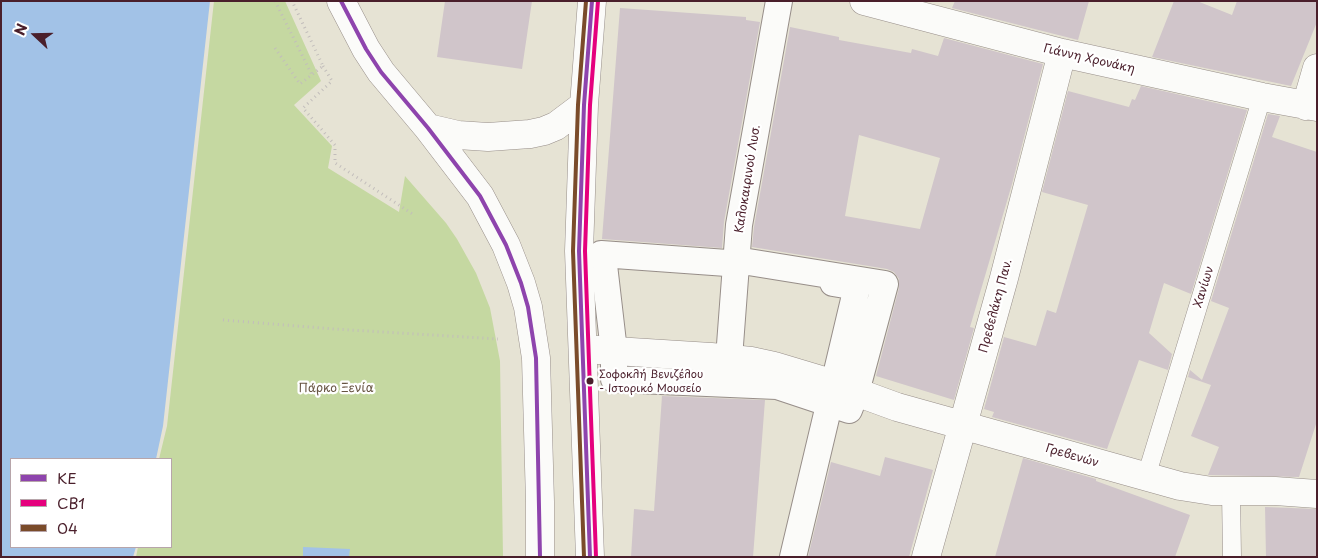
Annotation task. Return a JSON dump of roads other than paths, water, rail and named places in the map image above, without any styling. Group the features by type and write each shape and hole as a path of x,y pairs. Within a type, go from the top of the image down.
{"street":[{"path":"341,1 366,49 381,72 428,128 480,196 506,245 521,283 528,307 536,358 539,426 540,557"},
{"path":"590,557 579,251 584,105 592,1"},
{"name":"Καλοκαιρινού Λυσ.","path":"729,358 739,226 779,1"},
{"name":"Γιάννη Χρονάκη","path":"864,1 1062,53 1262,97 1312,106"},
{"name":"Πρεβελάκη Παν.","path":"926,557 1004,278 1062,53"},
{"path":"1312,106 1317,68"},
{"path":"428,128 458,135 488,137 530,134 556,126 584,105"},
{"path":"794,557 819,454 839,393 857,287 736,264 601,254 604,265 614,351 614,379 777,386 839,393"},
{"name":"Γρεβενών","path":"583,349 729,358 774,366 839,393 897,406 1146,477 1197,489 1231,492 1275,491 1317,493"}],"lane":[{"name":"Χανίων","path":"1146,477 1262,97"},
{"path":"1231,492 1232,557"}],"water":[{"path":"1,1 210,1 163,426 156,458 10,458 10,548 136,548 133,557 1,557"},
{"path":"303,547 350,549 349,557 303,557"}],"place":[{"name":"Σοφοκλή Βενιζέλου - Ιστορικό Μουσείο","path":"590,381"}],"park label":[{"name":"Πάρκο Ξενία","path":"336,389"}]}
